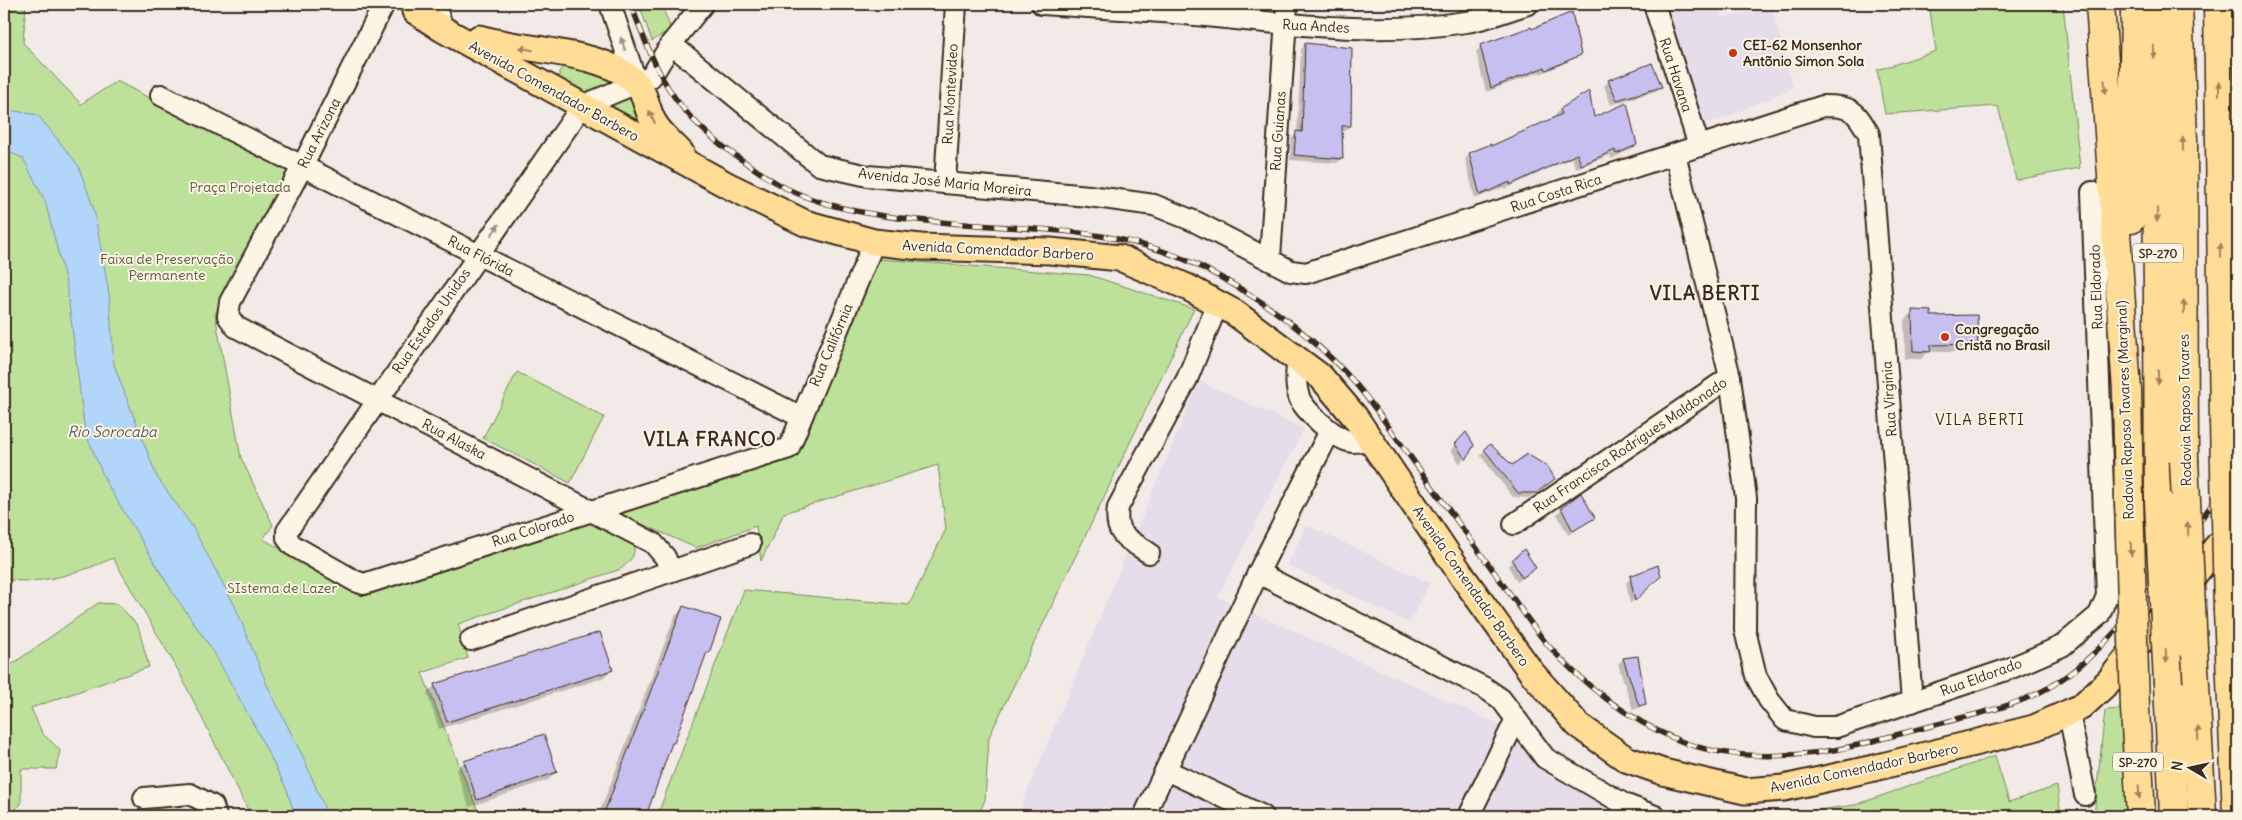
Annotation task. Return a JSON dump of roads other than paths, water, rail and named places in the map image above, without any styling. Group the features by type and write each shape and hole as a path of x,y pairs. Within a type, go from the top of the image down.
{"highway":[{"name":"Rodovia Raposo Tavares (Marginal)","path":"2100,4 2127,390 2135,708 2141,816"},
{"path":"2127,390 2135,4"},
{"name":"Rodovia Raposo Tavares","path":"2151,4 2157,113 2159,502 2174,816"},
{"name":"Rodovia Raposo Tavares","path":"2178,4 2182,104 2184,460 2202,816"},
{"path":"2218,4 2220,272 2228,611 2237,816"}],"main road":[{"name":"Avenida Comendador Barbero","path":"426,14 475,37 502,45 572,56 608,64 623,72 637,84 654,123 695,167"},
{"name":"Avenida Comendador Barbero","path":"426,14 582,106 695,167 805,223 874,242 921,247 1050,251 1120,258 1188,287 1235,313 1298,358 1321,377 1355,417 1465,580 1532,673 1578,725 1626,759 1671,775 1745,791 1784,788 1874,768 2034,728 2069,713 2081,707 2108,682 2233,526"},
{"path":"556,91 552,84 554,69 559,62 572,56"}],"street":[{"name":"Rua Arizona","path":"228,316 230,302 302,166 384,4"},
{"path":"610,4 637,84"},
{"path":"582,106 652,77 671,44 703,4"},
{"name":"Rua Montevideo","path":"945,184 956,4"},
{"name":"Rua Andes","path":"1042,4 1174,12 1286,24 1378,29 1415,28 1468,22 1528,4"},
{"name":"Rua Guianas","path":"1270,258 1288,4"},
{"name":"Rua Havana","path":"1654,4 1698,146"},
{"name":"Avenida José Maria Moreira","path":"671,44 819,165 868,176 1089,196 1154,205 1270,258"},
{"name":"Rua Flórida","path":"161,95 801,417"},
{"name":"Rua Estados Unidos","path":"286,538 287,531 582,106"},
{"name":"Rua Costa Rica","path":"1270,258 1291,271 1306,273 1823,106 1846,106"},
{"name":"Rua Virgínia","path":"1846,106 1858,115 1869,134 1912,702"},
{"name":"Rua Francisca Rodrigues Maldonado","path":"1514,524 1730,377 1676,154"},
{"name":"Rua Eldorado","path":"1730,377 1746,498 1745,630 1756,676 1769,700 1785,720 1814,727 1836,728 2010,669 2062,646 2099,615 2107,596 2092,192"},
{"name":"Rua Califórnia","path":"789,448 874,242"},
{"path":"1149,553 1120,534 1116,521 1118,507 1187,379 1218,304"},
{"name":"Rua Alaska","path":"228,316 236,327 653,543 665,557 671,571"},
{"path":"1298,358 1296,377 1302,402 1330,431 1346,441 1355,442 1370,438"},
{"path":"1144,816 1258,574 1330,431"},
{"name":"Rua Colorado","path":"286,538 292,545 355,581 364,584 589,510 789,448"},
{"path":"471,640 750,544"},
{"path":"1258,574 1485,688 1501,699 1545,758 1624,804 1655,816"},
{"path":"2069,713 2085,795"},
{"path":"1469,816 1516,718"},
{"path":"1166,770 1263,816"},
{"path":"144,798 190,794 213,806 216,816"}],"water":[{"name":"Rio Sorocaba","path":"4,109 38,115 78,165 94,209 109,294 114,365 157,477 192,526 235,606 267,685 303,757 328,816 295,816 287,790 213,651 173,593 106,482 85,432 67,287 45,201 23,158 4,150"}],"railway":[{"path":"631,4 658,70 669,90 684,110 722,145 768,178 792,191 839,207 890,217 1076,232 1129,241 1182,258 1229,282 1268,307 1305,334 1354,382 1536,630 1561,659 1591,687 1624,711 1660,732 1698,747 1743,755 1767,756 1815,753 1858,745 1994,709 2018,702 2042,691 2081,665 2130,614 2153,586 2238,470"}],"place":[{"name":"CEI-62 Monsenhor Antõnio Simon Sola","path":"1733,53"},
{"name":"Congregação Cristã no Brasil","path":"1945,337"}],"district":[{"name":"VILA BERTI","path":"1705,293"},
{"name":"VILA BERTI","path":"1980,419"},
{"name":"VILA FRANCO","path":"710,439"}],"park label":[{"name":"Praça Projetada","path":"240,187"},
{"name":"Faixa de Preservação Permanente","path":"167,268"},
{"name":"SIstema de Lazer","path":"282,588"}]}
